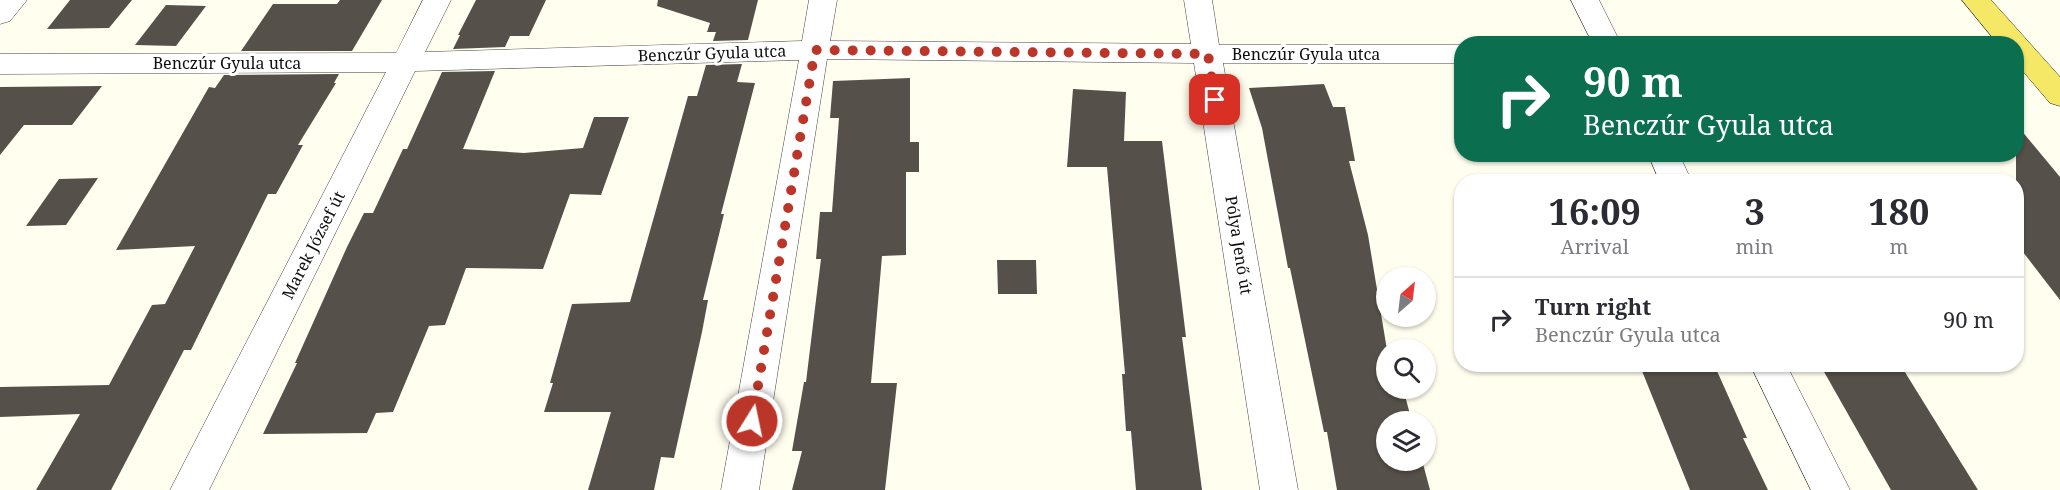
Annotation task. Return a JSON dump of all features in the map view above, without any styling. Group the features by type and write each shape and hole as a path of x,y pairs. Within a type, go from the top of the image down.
{"main road":[{"path":"1976,0 2007,36"},
{"path":"2024,56 2060,96"}],"street":[{"path":"0,15 13,0"},
{"name":"Marek József út","path":"189,490 437,0"},
{"path":"740,490 823,0"},
{"name":"Pólya Jenő út","path":"1198,0 1279,490"},
{"path":"1585,0 1603,36"},
{"name":"Benczúr Gyula utca","path":"0,64 405,62 815,50 1454,54"},
{"path":"1772,372 1831,490"}],"building":[{"path":"70,0 132,0 109,28 47,29"},
{"path":"340,0 382,0 352,51 241,51 273,4 337,4"},
{"path":"476,0 546,0 529,36 510,36 505,47 453,49"},
{"path":"658,0 758,0 748,40 713,41 716,32 707,32 710,23 657,6"},
{"path":"166,5 206,6 176,46 135,45"},
{"path":"742,64 737,82 755,83 721,214 724,214 703,300 708,300 702,332 674,458 661,457 654,490 588,490 611,412 544,412 572,304 630,302 688,96 697,96 706,65"},
{"path":"495,71 463,149 524,153 583,148 594,117 629,117 601,195 570,194 543,269 466,268 445,325 429,326 393,412 376,413 367,433 263,434 297,363 295,363 347,247 364,213 373,213 403,149 407,149 442,72"},
{"path":"339,74 334,83 336,83 298,145 303,145 276,194 268,194 191,350 184,350 111,490 36,490 80,414 0,417 0,387 109,385 152,305 165,304 195,246 116,250 209,87 215,88 224,75"},
{"path":"910,78 910,142 919,142 919,172 906,172 906,255 882,256 871,383 897,383 885,490 792,490 802,451 792,451 804,382 806,382 821,259 816,259 820,212 832,212 839,118 830,118 833,81"},
{"path":"1324,84 1333,107 1345,107 1355,161 1349,161 1368,235 1376,283 1376,327 1383,327 1385,339 1376,339 1376,399 1406,399 1409,411 1376,411 1376,471 1425,471 1430,490 1337,490 1327,432 1324,432 1290,268 1288,268 1262,128 1249,88"},
{"path":"102,86 72,125 24,125 0,155 0,87"},
{"path":"1073,89 1126,92 1124,141 1162,141 1186,337 1182,337 1202,490 1136,490 1131,431 1126,431 1122,374 1125,374 1107,167 1067,167"},
{"path":"2024,134 2060,177 2060,300 2024,253 2024,174 2016,174 2016,162 2024,162"},
{"path":"98,178 66,225 26,226 59,179"},
{"path":"997,260 1036,260 1037,294 998,294"},
{"path":"1642,372 1717,372 1747,438 1743,438 1768,490 1690,490"},
{"path":"1824,372 1905,372 1978,490 1891,490"}],"route":[{"path":"752,421 815,50 1208,54 1215,100"}]}
